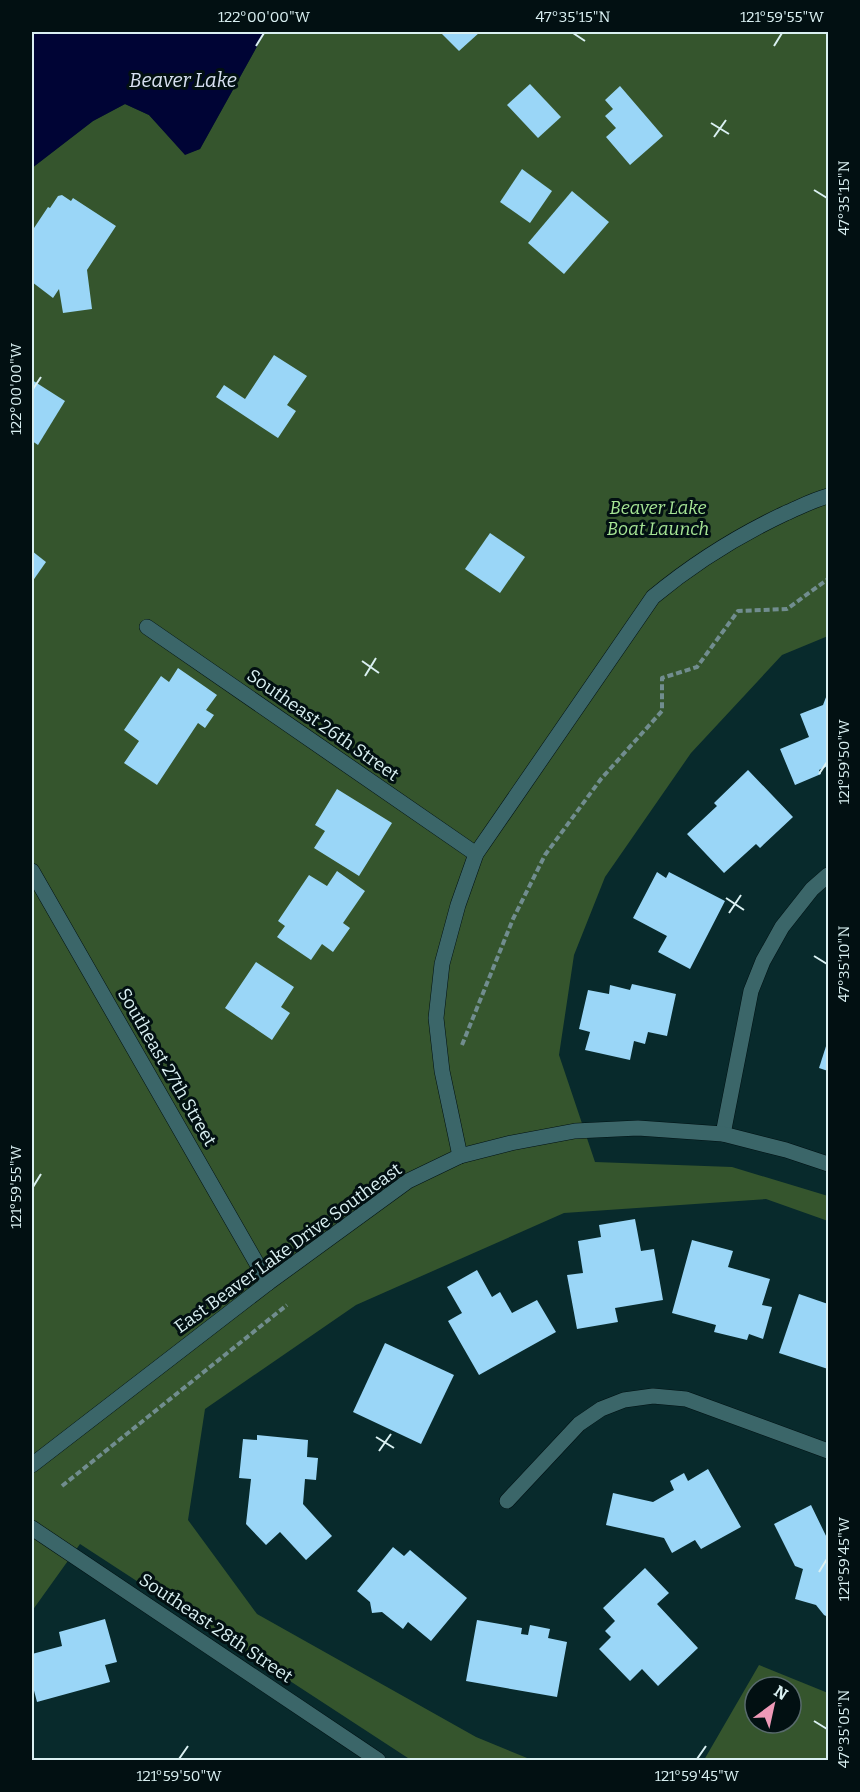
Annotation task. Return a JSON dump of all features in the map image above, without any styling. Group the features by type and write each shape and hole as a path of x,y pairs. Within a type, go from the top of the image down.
{"street":[{"path":"460,1156 442,1071 436,1017 442,964 458,905 476,854 653,597 682,573 724,544 768,521 828,496"},
{"name":"Southeast 26th Street","path":"147,627 476,854"},
{"name":"Southeast 27th Street","path":"32,871 268,1283"},
{"path":"723,1134 751,991 759,971 782,927 812,889 828,874"},
{"name":"East Beaver Lake Drive Southeast","path":"32,1465 268,1283 408,1181 460,1156 511,1143 575,1131 638,1128 723,1134 786,1150 828,1164"},
{"path":"507,1501 579,1424 601,1409 624,1400 653,1396 686,1398 828,1451"},
{"name":"Southeast 28th Street","path":"32,1528 378,1761"}],"path":[{"path":"462,1046 513,919 545,855 601,779 662,711 662,678 697,667 738,611 787,609 828,579"},
{"path":"62,1486 287,1305"}],"green space":[{"name":"Beaver Lake Boat Launch","path":"265,32 828,32 828,636 782,655 691,753 605,877 574,955 559,1055 595,1162 732,1167 828,1196 828,1221 766,1199 564,1213 356,1305 205,1409 188,1520 257,1614 476,1737 532,1760 411,1760 80,1544 32,1611 32,168 93,121 125,104 149,115 185,154 200,149"},
{"path":"759,1665 784,1675 753,1675"},
{"path":"803,1683 828,1693 828,1760 704,1760 743,1693 743,1735 803,1735"}],"water":[{"name":"Beaver Lake","path":"32,32 265,32 200,149 185,155 149,115 125,104 93,121 32,168"}],"building":[{"path":"440,32 480,32 459,51"},
{"path":"530,84 561,117 538,138 507,105"},
{"path":"620,86 663,136 630,165 606,137 616,128 605,116 613,109 605,100"},
{"path":"522,169 552,191 530,223 500,202"},
{"path":"572,191 609,222 564,274 528,243"},
{"path":"62,195 71,201 73,198 116,226 87,270 92,309 63,313 59,289 53,298 32,282 32,227 34,228 58,196"},
{"path":"274,355 307,376 287,405 296,411 278,438 216,397 224,385 245,399"},
{"path":"32,380 65,401 38,445 32,441"},
{"path":"490,533 525,557 500,593 465,569"},
{"path":"32,551 46,562 32,582"},
{"path":"178,668 217,695 206,710 214,715 205,728 198,723 157,785 124,763 139,741 124,730 161,676 169,682"},
{"path":"828,692 828,766 819,770 821,774 795,785 780,749 809,737 800,714 823,705"},
{"path":"748,770 793,817 760,848 756,844 724,873 687,834 717,806 714,803"},
{"path":"337,789 392,823 359,876 314,848 325,831 315,825"},
{"path":"337,871 365,891 343,923 350,928 333,952 322,944 311,960 277,937 285,926 278,921 309,875 327,886"},
{"path":"657,872 666,878 669,872 725,901 690,969 658,952 667,936 633,918"},
{"path":"256,962 294,987 281,1007 290,1013 272,1040 225,1008"},
{"path":"632,984 676,994 667,1036 648,1032 645,1044 634,1041 630,1060 585,1050 590,1032 579,1029 588,990 609,994 610,985 630,990"},
{"path":"828,1040 828,1071 819,1068"},
{"path":"635,1219 641,1251 654,1249 663,1300 615,1308 618,1322 577,1329 567,1275 583,1273 578,1241 601,1237 599,1225"},
{"path":"692,1240 733,1251 728,1267 770,1279 762,1305 772,1307 763,1339 749,1334 747,1340 714,1332 716,1325 672,1313"},
{"path":"477,1270 492,1297 500,1292 512,1313 537,1300 556,1332 479,1375 448,1321 462,1313 447,1287"},
{"path":"799,1294 828,1304 828,1369 779,1353"},
{"path":"385,1343 454,1375 421,1444 353,1412"},
{"path":"257,1435 308,1440 307,1457 318,1458 316,1480 305,1479 303,1504 332,1536 306,1560 280,1532 266,1545 246,1524 251,1479 239,1478 243,1439 257,1440"},
{"path":"708,1469 741,1527 701,1549 695,1540 672,1553 664,1538 606,1525 613,1493 653,1502 674,1490 670,1481 684,1473 688,1481"},
{"path":"811,1505 828,1540 828,1617 816,1605 795,1599 803,1569 795,1566 774,1524"},
{"path":"393,1547 404,1556 410,1550 467,1598 431,1641 408,1622 403,1629 382,1612 372,1613 370,1602 357,1591"},
{"path":"645,1568 669,1593 657,1604 698,1648 658,1686 642,1669 630,1681 599,1649 611,1637 605,1631 615,1621 603,1608"},
{"path":"105,1619 117,1662 105,1665 110,1682 37,1702 32,1683 32,1654 62,1646 59,1632"},
{"path":"477,1620 522,1628 521,1634 528,1635 530,1625 550,1629 548,1638 567,1642 557,1697 466,1681"}]}
